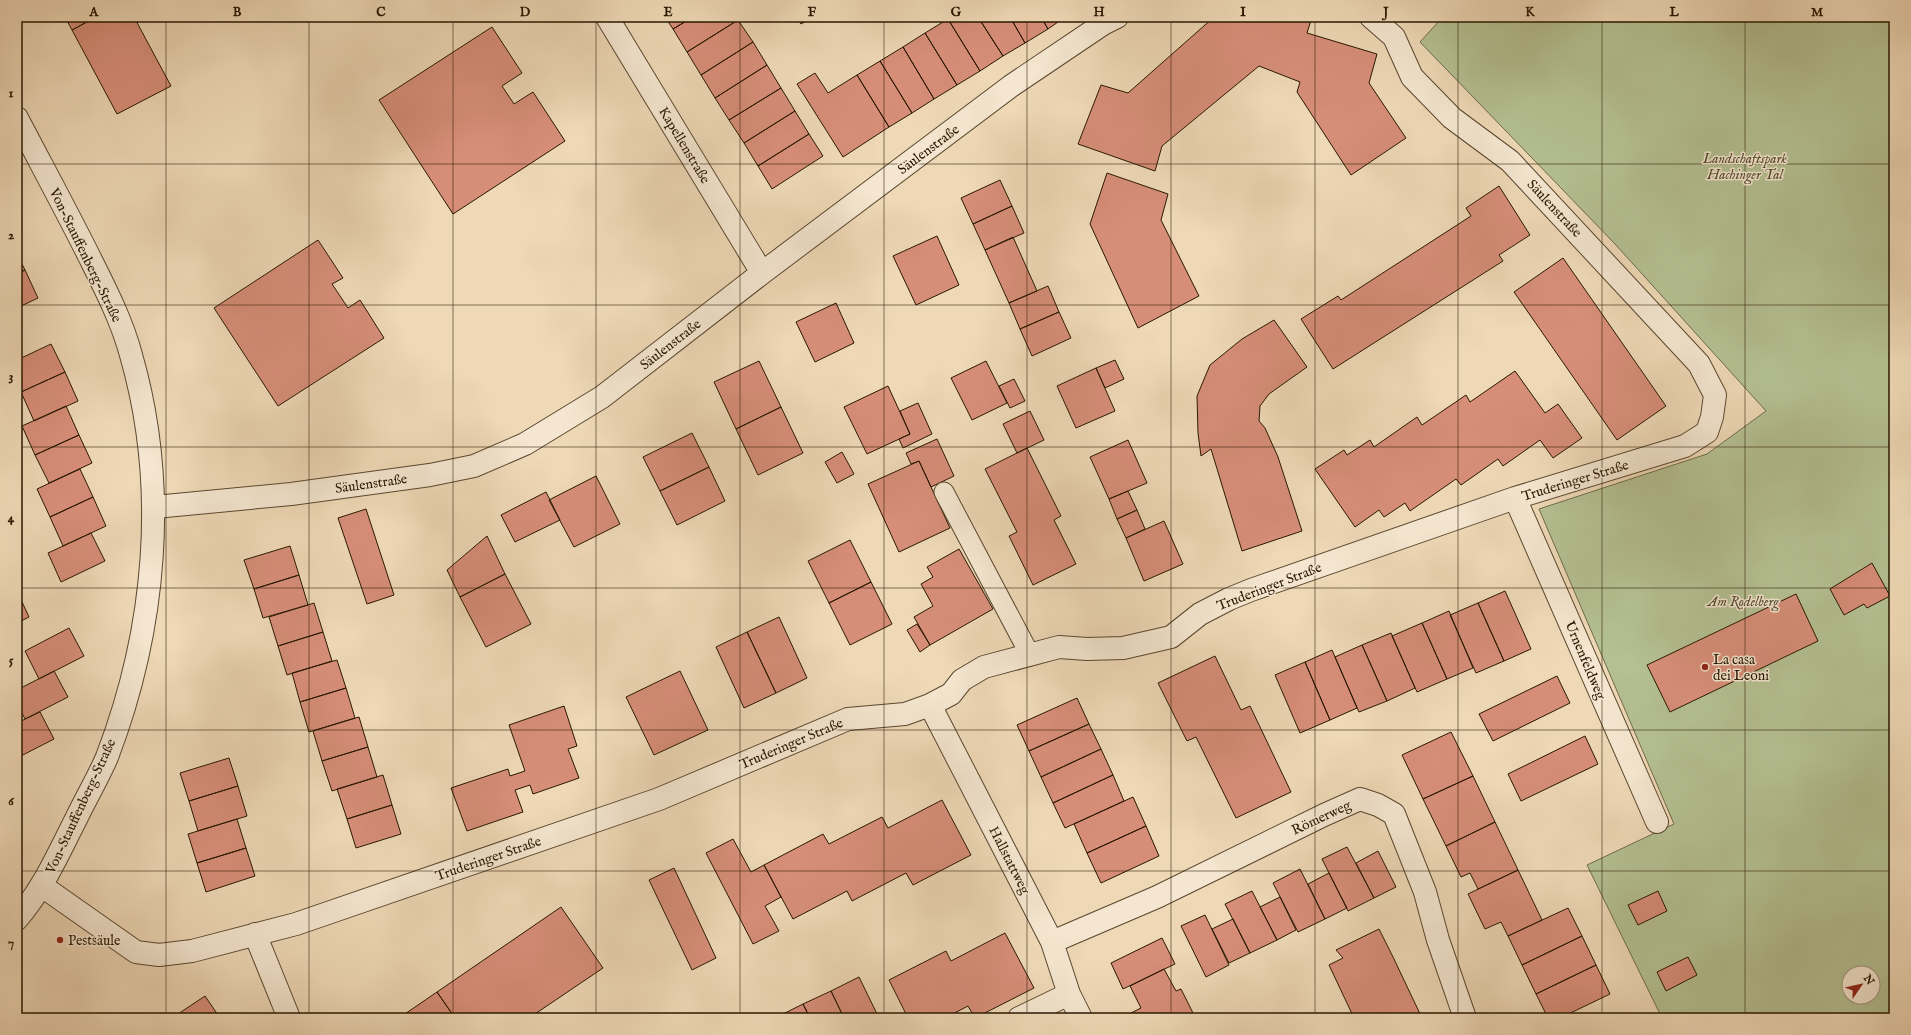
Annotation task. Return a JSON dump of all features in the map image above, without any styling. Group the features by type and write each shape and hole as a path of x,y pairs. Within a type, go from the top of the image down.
{"street":[{"name":"Kapellenstraße","path":"607,17 762,272"},
{"name":"Säulenstraße","path":"155,506 291,494 430,475 474,466 525,444 602,397 762,272 1011,86 1103,24 1117,17"},
{"name":"Säulenstraße","path":"1371,17 1394,37 1412,77 1452,118 1510,161 1699,364 1715,395 1712,416"},
{"name":"Von-Stauffenberg-Straße","path":"17,118 107,293 131,354 148,428 155,506 151,577 148,598 140,644 128,694 106,758 42,886 17,919"},
{"name":"Truderinger Straße","path":"42,886 136,952 159,955 192,951 296,924 659,798 848,719 905,714 930,705 951,694 962,680 984,667 1059,647 1087,649 1123,648 1171,637 1200,614 1229,599 1515,498 1685,446 1707,432 1712,416"},
{"name":"Urnenfeldweg","path":"1515,498 1657,822"},
{"name":"Hallstattweg","path":"930,705 1052,942 1070,994 1081,1018"},
{"name":"Römerweg","path":"1052,942 1183,884 1360,799 1378,805 1394,814 1425,892 1438,940 1465,1018"},
{"path":"255,934 289,1018"},
{"path":"1019,1018 1070,994"}],"lane":[{"path":"944,492 1030,655"}],"green space":[{"path":"1436,17 1894,17 1894,1018 1662,1018 1587,865 1674,824 1539,509 1707,454 1766,411 1615,244 1420,42 1440,20"}],"building":[{"path":"65,17 96,17 72,30"},
{"path":"96,17 134,17 171,86 117,114 72,30"},
{"path":"665,17 693,17 673,29"},
{"path":"693,17 737,17 738,20 687,52 673,29"},
{"path":"797,17 813,17 801,24"},
{"path":"951,17 978,17 1003,56 980,71 948,19"},
{"path":"978,17 1010,17 1025,43 1003,56"},
{"path":"1010,17 1041,17 1048,29 1025,43"},
{"path":"1041,17 1065,17 1048,29"},
{"path":"1214,17 1312,17 1307,33 1377,54 1369,83 1406,138 1351,175 1297,92 1300,82 1259,66 1162,146 1155,171 1078,144 1101,85 1128,93"},
{"path":"948,19 980,71 957,85 925,33"},
{"path":"738,20 753,42 701,75 687,52"},
{"path":"492,27 522,73 502,86 514,104 533,92 565,141 453,214 379,100"},
{"path":"925,33 957,85 934,99 903,47"},
{"path":"753,42 767,65 715,98 701,75"},
{"path":"903,47 934,99 912,113 880,61"},
{"path":"880,61 912,113 889,127 857,75"},
{"path":"767,65 781,88 729,120 715,98"},
{"path":"815,73 828,93 857,75 889,127 843,157 797,84"},
{"path":"781,88 795,111 744,143 729,120"},
{"path":"795,111 809,134 758,166 744,143"},
{"path":"809,134 823,156 772,189 758,166"},
{"path":"1107,173 1168,194 1161,220 1199,296 1138,328 1090,224"},
{"path":"1000,180 1012,206 973,224 961,198"},
{"path":"1499,186 1530,235 1499,255 1503,261 1333,369 1301,319 1338,296 1341,300 1471,216 1466,208"},
{"path":"1012,206 1024,233 985,250 973,224"},
{"path":"937,236 959,285 916,305 893,256"},
{"path":"1013,237 1037,291 1009,303 985,250"},
{"path":"318,240 343,278 332,284 348,308 360,300 384,338 278,406 214,308"},
{"path":"17,254 25,270 17,274"},
{"path":"1563,258 1666,406 1617,440 1514,292"},
{"path":"25,270 38,298 17,308 17,274"},
{"path":"1048,286 1059,312 1020,329 1009,303"},
{"path":"836,303 854,343 815,362 796,322"},
{"path":"1059,312 1071,338 1032,356 1020,329"},
{"path":"1274,320 1307,367 1269,394 1260,406 1259,421 1265,428 1278,457 1302,531 1242,551 1211,449 1201,456 1198,433 1197,396 1210,365 1242,339"},
{"path":"51,344 65,372 21,392 17,383 17,360"},
{"path":"1115,360 1124,379 1105,388 1096,368"},
{"path":"759,361 781,407 736,429 714,382"},
{"path":"986,361 1007,403 972,420 951,378"},
{"path":"1096,368 1115,411 1076,428 1057,386"},
{"path":"1515,371 1545,413 1558,404 1582,438 1553,458 1540,440 1503,466 1498,459 1461,485 1456,479 1410,511 1405,503 1384,517 1379,510 1355,527 1315,469 1344,450 1347,455 1370,440 1374,447 1417,417 1422,425 1466,395 1470,402"},
{"path":"65,372 78,401 34,421 21,392"},
{"path":"1014,379 1025,401 1010,408 999,386"},
{"path":"888,386 910,434 867,454 844,407"},
{"path":"918,403 932,434 903,448 899,439 910,434 900,411"},
{"path":"66,406 79,435 35,455 22,426"},
{"path":"781,407 803,453 758,475 736,429"},
{"path":"1030,411 1044,440 1017,453 1003,424"},
{"path":"692,433 709,467 660,491 643,457"},
{"path":"79,435 92,463 49,483 35,455"},
{"path":"937,439 954,476 931,487 919,461 911,464 906,453"},
{"path":"1128,440 1147,483 1109,499 1090,457"},
{"path":"1027,448 1061,516 1054,520 1076,564 1033,585 1009,536 1017,532 985,469"},
{"path":"842,452 854,474 837,483 825,462"},
{"path":"919,461 950,528 899,552 868,484"},
{"path":"709,467 725,501 677,525 660,491"},
{"path":"80,469 93,497 50,517 37,489"},
{"path":"596,476 620,524 574,547 549,500"},
{"path":"1128,491 1137,510 1117,519 1109,499"},
{"path":"546,492 560,520 515,542 501,515"},
{"path":"93,497 106,526 63,546 50,517"},
{"path":"366,509 394,595 367,604 338,518"},
{"path":"1137,510 1145,529 1126,538 1117,519"},
{"path":"1164,521 1183,564 1144,581 1126,538"},
{"path":"91,533 105,561 61,582 48,553"},
{"path":"487,536 505,574 460,597 447,570"},
{"path":"850,540 871,582 829,603 808,561"},
{"path":"290,546 299,575 254,589 244,560"},
{"path":"959,549 993,609 930,645 914,617 933,606 921,584 933,577 927,567"},
{"path":"1872,563 1890,596 1867,608 1864,604 1844,615 1830,589"},
{"path":"505,574 531,624 486,647 460,597"},
{"path":"299,575 308,605 263,618 254,589"},
{"path":"871,582 892,624 850,645 829,603"},
{"path":"17,591 29,617 17,623"},
{"path":"1505,591 1531,649 1504,661 1478,603"},
{"path":"1796,594 1818,641 1670,712 1647,665"},
{"path":"314,603 323,632 278,646 269,617"},
{"path":"1478,603 1504,661 1476,673 1450,615"},
{"path":"1449,611 1473,668 1447,679 1422,623"},
{"path":"779,617 807,678 776,693 747,632"},
{"path":"1422,623 1447,679 1417,692 1392,636"},
{"path":"917,624 930,645 920,652 907,630"},
{"path":"69,628 84,656 39,679 25,651"},
{"path":"323,632 332,661 287,675 278,646"},
{"path":"747,632 776,693 744,708 716,647"},
{"path":"1391,633 1415,688 1387,701 1362,645"},
{"path":"1362,645 1387,701 1359,712 1335,657"},
{"path":"1332,650 1357,708 1330,720 1305,662"},
{"path":"1215,656 1241,710 1250,706 1291,792 1236,818 1196,737 1187,741 1158,683"},
{"path":"337,660 346,688 300,702 292,673"},
{"path":"1305,662 1330,720 1300,733 1275,675"},
{"path":"54,671 68,697 25,719 17,703 17,690"},
{"path":"680,671 708,730 654,755 626,697"},
{"path":"1557,676 1570,703 1493,741 1479,714"},
{"path":"346,688 355,718 309,732 300,702"},
{"path":"1077,698 1089,724 1029,751 1017,725"},
{"path":"564,706 577,746 568,749 579,778 533,794 530,785 515,790 523,812 467,831 451,788 508,769 510,776 525,771 509,725"},
{"path":"40,712 54,739 17,758 17,723"},
{"path":"359,717 368,747 322,761 313,731"},
{"path":"1089,724 1101,749 1041,777 1029,751"},
{"path":"1451,732 1473,776 1423,799 1402,755"},
{"path":"1585,736 1598,764 1521,801 1508,774"},
{"path":"368,747 377,777 332,791 322,761"},
{"path":"1101,749 1113,775 1053,803 1041,777"},
{"path":"229,758 238,786 189,801 180,773"},
{"path":"383,775 392,805 347,819 337,789"},
{"path":"1113,775 1124,801 1065,828 1053,803"},
{"path":"1473,776 1495,822 1446,846 1423,799"},
{"path":"238,786 247,816 198,831 189,801"},
{"path":"1133,797 1146,826 1087,853 1074,824"},
{"path":"942,800 971,855 913,885 906,873 852,901 847,891 793,919 764,865 823,834 829,844 882,817 888,828"},
{"path":"392,805 401,834 356,848 347,819"},
{"path":"237,819 246,848 197,863 188,834"},
{"path":"1495,822 1518,870 1478,889 1470,873 1461,877 1446,846"},
{"path":"1146,826 1159,856 1101,883 1087,853"},
{"path":"733,839 751,872 764,865 781,897 765,906 779,931 753,944 706,853"},
{"path":"1347,847 1374,898 1348,911 1322,859"},
{"path":"246,848 255,876 206,892 197,863"},
{"path":"1378,851 1396,887 1374,898 1356,863"},
{"path":"674,868 716,958 692,970 649,880"},
{"path":"1300,869 1325,919 1298,932 1273,883"},
{"path":"1518,870 1542,920 1508,936 1501,922 1485,929 1468,894"},
{"path":"1329,873 1347,908 1325,919 1308,884"},
{"path":"1252,891 1277,940 1250,953 1225,904"},
{"path":"1658,891 1667,911 1638,925 1628,905"},
{"path":"1280,897 1296,930 1277,940 1260,907"},
{"path":"561,907 603,968 529,1018 455,1018 437,992"},
{"path":"1568,908 1582,936 1522,965 1508,936"},
{"path":"1205,915 1229,965 1206,977 1181,926"},
{"path":"1233,919 1250,953 1229,963 1212,929"},
{"path":"1379,929 1422,1018 1354,1018 1329,965 1343,958 1336,950"},
{"path":"1005,933 1034,988 975,1018 968,1006 945,1018 908,1018 889,980 946,951 951,961"},
{"path":"1582,936 1596,965 1536,994 1522,965"},
{"path":"1162,938 1175,964 1123,989 1111,963"},
{"path":"1688,957 1697,975 1666,991 1657,972"},
{"path":"1596,965 1610,994 1560,1018 1548,1018 1536,994"},
{"path":"1164,969 1176,991 1181,989 1195,1017 1131,1018 1129,1014 1141,1008 1130,986"},
{"path":"859,977 879,1018 844,1018 831,991"},
{"path":"831,991 844,1018 810,1018 803,1004"},
{"path":"437,992 455,1018 399,1018"},
{"path":"205,996 220,1018 172,1018"},
{"path":"803,1004 810,1018 775,1018"}],"place":[{"name":"La casa dei Leoni","path":"1705,667"},
{"name":"Pestsäule","path":"60,940"}],"park label":[{"name":"Landschaftspark Hachinger Tal","path":"1745,166"},
{"name":"Am Rodelberg","path":"1743,601"}]}
